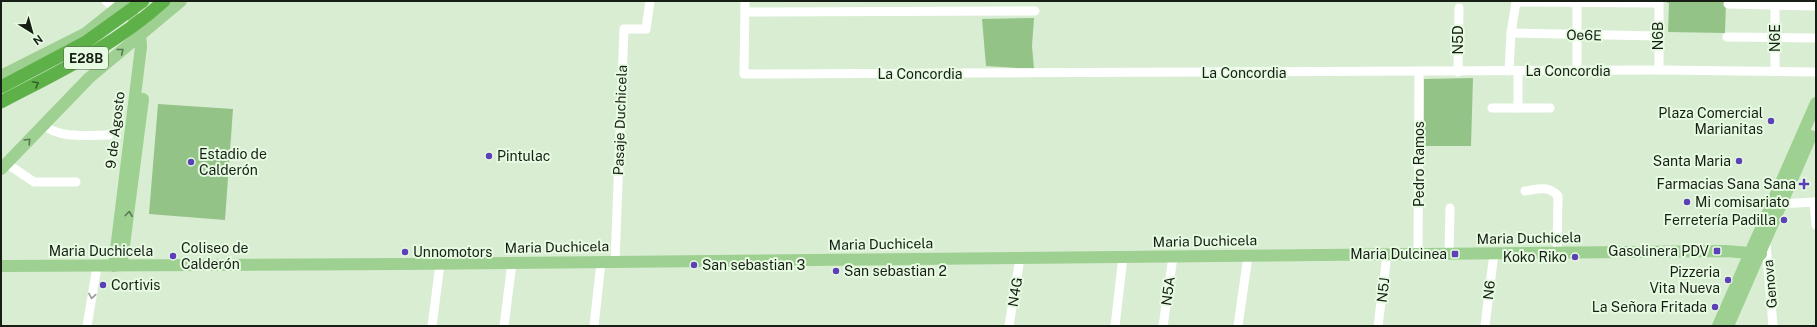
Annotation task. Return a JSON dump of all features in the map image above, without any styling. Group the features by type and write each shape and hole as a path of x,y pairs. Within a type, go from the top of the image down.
{"highway":[{"name":"E28B","path":"1,87 86,42 143,1"},
{"name":"E28B","path":"1,102 86,59 122,35 164,1"}],"main road":[{"path":"1,76 86,33 119,5 126,1"},
{"name":"9 de Agosto","path":"117,266 144,46 147,38 143,23 130,1"},
{"path":"3,166 89,78 181,1"},
{"name":"9 de Agosto","path":"119,5 137,25 144,46"},
{"path":"1728,326 1816,103"},
{"path":"1718,326 1756,253 1766,242 1777,204 1816,124"},
{"name":"Maria Duchicela","path":"1,266 97,267 440,264 1557,252 1756,253"}],"street":[{"path":"106,1 119,5"},
{"name":"Pasaje Duchicela","path":"615,262 624,29 646,29 650,1"},
{"name":"La Concordia","path":"745,1 744,74 1419,73 1659,70 1816,72"},
{"path":"1518,108 1513,71 1511,33 1514,4 1517,2 1658,2"},
{"path":"1577,2 1577,71"},
{"name":"N6B","path":"1658,2 1659,70"},
{"path":"1728,4 1816,6"},
{"name":"N6E","path":"1774,4 1774,71"},
{"name":"N5D","path":"1458,72 1459,8"},
{"path":"745,12 1034,12"},
{"name":"Oe6E","path":"1511,33 1658,36"},
{"path":"1727,37 1814,38"},
{"name":"Pedro Ramos","path":"1418,254 1419,73"},
{"path":"1492,108 1550,108"},
{"path":"44,125 53,132 77,135 109,135"},
{"path":"3,166 34,182 76,182"},
{"path":"1525,191 1544,188 1553,190 1558,196 1557,252"},
{"path":"1777,204 1815,202 1816,225"},
{"path":"1449,254 1450,208"},
{"name":"Genova","path":"1766,242 1773,326"},
{"name":"N6","path":"1485,326 1494,253"},
{"name":"N5J","path":"1378,326 1387,255"},
{"path":"1238,326 1248,256"},
{"path":"1115,326 1123,257"},
{"name":"N5A","path":"1164,326 1173,257"},
{"name":"N4G","path":"1010,326 1020,258"},
{"path":"594,326 601,262"},
{"path":"504,326 512,263"},
{"path":"432,326 440,264"},
{"path":"87,326 97,267"}],"green space":[{"path":"1662,1 1726,1 1725,33 1668,32 1669,3"},
{"path":"1034,18 1032,46 1034,69 986,66 982,19"},
{"path":"1473,78 1471,146 1424,146 1424,79"},
{"name":"Estadio de Calderón","path":"158,104 233,109 225,220 149,214"}],"place":[{"name":"Plaza Comercial Marianitas","path":"1771,121"},
{"name":"Pintulac","path":"489,156"},
{"name":"Santa Maria","path":"1739,161"},
{"name":"Estadio de Calderón","path":"191,162"},
{"name":"Farmacias Sana Sana","path":"1804,184"},
{"name":"Mi comisariato","path":"1687,202"},
{"name":"Ferretería Padilla","path":"1784,220"},
{"name":"Gasolinera PDV","path":"1717,251"},
{"name":"Unnomotors","path":"405,252"},
{"name":"Maria Dulcinea","path":"1455,254"},
{"name":"Coliseo de Calderón","path":"173,256"},
{"name":"Koko Riko","path":"1575,257"},
{"name":"San sebastian 3","path":"694,265"},
{"name":"San sebastian 2","path":"836,271"},
{"name":"Pizzeria Vita Nueva","path":"1728,280"},
{"name":"Cortivis","path":"103,285"},
{"name":"La Señora Fritada","path":"1715,307"}]}
